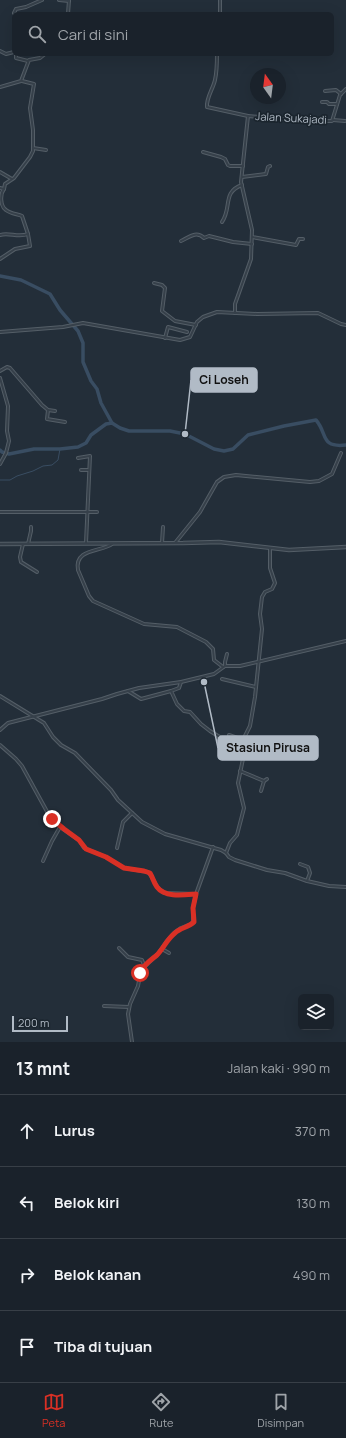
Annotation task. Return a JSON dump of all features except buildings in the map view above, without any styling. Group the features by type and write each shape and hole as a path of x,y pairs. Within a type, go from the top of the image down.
{"street":[{"path":"14,12 16,9 26,7 42,0"},
{"path":"59,0 69,0 68,12"},
{"path":"220,0 220,12"},
{"path":"0,51 6,54 12,53"},
{"path":"16,56 16,58 28,61 42,56"},
{"path":"217,56 218,65 207,107 248,116"},
{"path":"0,87 20,82 28,61"},
{"path":"0,259 15,249 30,247 28,234 22,216 8,211 4,207 1,196 5,184 12,179 30,157 33,148 33,130 30,108 34,84 22,80"},
{"name":"Jalan Sukajadi","path":"235,313 235,304 251,259 252,244 252,230 242,185 248,116 304,122 330,121 333,120 341,94 346,89"},
{"path":"325,91 336,90 341,94"},
{"path":"322,102 337,104"},
{"path":"333,120 345,121"},
{"path":"33,148 46,150"},
{"path":"203,152 221,157 230,166 244,166"},
{"path":"242,177 266,174 268,167 270,166"},
{"path":"0,172 12,179"},
{"path":"222,222 225,217 230,192 237,186 242,185"},
{"path":"0,188 4,189"},
{"path":"0,235 6,233 15,236 28,234"},
{"path":"181,241 191,235 201,235 204,238 209,236 233,242 252,244"},
{"path":"252,237 296,245 299,239 303,239"},
{"path":"154,283 162,284 165,288 162,311 175,321 196,324"},
{"path":"0,332 83,323 180,340 191,335 196,324 203,317 217,312 318,313 346,325"},
{"path":"165,338 168,327 187,332"},
{"path":"0,371 7,367 10,368 48,410 55,411"},
{"path":"0,378 8,406 7,431 9,441 0,464"},
{"path":"48,410 47,420 66,422"},
{"path":"175,543 200,512 217,482 224,477 236,475 316,482 332,474 341,453"},
{"path":"78,458 90,455 86,543"},
{"path":"81,470 90,470"},
{"path":"0,512 98,512"},
{"path":"28,544 31,531 30,527"},
{"path":"162,543 163,527"},
{"path":"0,544 226,542 270,549 289,550 346,547"},
{"path":"112,543 109,546 88,552 79,560 77,565 92,600 144,624 174,626 206,642 211,645 213,649 213,659 224,667"},
{"path":"22,544 20,557 21,562 37,572"},
{"path":"226,853 230,843 237,835 244,805 238,782 244,752 243,740 250,726 256,687 262,629 260,614 262,597 265,592 274,587 275,583 270,568 270,549"},
{"path":"0,730 8,723 116,694 152,686 181,682 214,674 224,667 240,666 259,662 346,641"},
{"path":"224,667 227,654"},
{"path":"222,680 256,687"},
{"path":"128,691 141,699 179,688 181,682"},
{"path":"171,691 176,704 184,711 190,712 200,724 244,752"},
{"path":"0,696 44,723 53,737 61,745 75,753 112,790 118,800 142,822 165,834 213,847 226,853 229,857 243,863 267,870 285,873 307,881 332,887 346,887"},
{"path":"229,735 243,740"},
{"path":"0,745 22,766 50,817 60,827 79,840 86,849 106,857 124,868 148,872 161,892 168,894 196,894"},
{"path":"240,771 264,781"},
{"path":"261,791 264,781 267,779"},
{"path":"117,848 123,822 132,813"},
{"path":"43,861 60,827"},
{"path":"132,1042 128,1019 129,1007 138,986 140,973 144,966 162,949 166,941 174,933 194,922 193,908 196,894 213,847"},
{"path":"300,864 308,867 310,873 307,881"},
{"path":"119,948 128,957 142,960 144,966"},
{"path":"162,949 169,953"},
{"path":"104,1006 129,1007"}],"waterway":[{"path":"0,276 21,280 50,294 60,310 78,331 83,343 83,362 91,381 97,389 101,403 112,423"},
{"path":"0,450 9,454 34,449 78,447 86,443 91,435 106,424 112,423 129,431 170,431 185,434 214,449 224,451 233,449 248,435 316,420 328,442 332,444 346,445"},
{"path":"0,480 10,480 43,466 52,465 58,460 60,449"}],"place":[{"name":"Ci Loseh","path":"185,434"},
{"name":"Stasiun Pirusa","path":"204,682"}],"route":[{"path":"52,819 82,842 84,848 114,861 124,868 150,873 154,883 161,892 168,894 196,894 193,908 194,922 174,933 166,941 158,954 144,966 140,973"}]}
